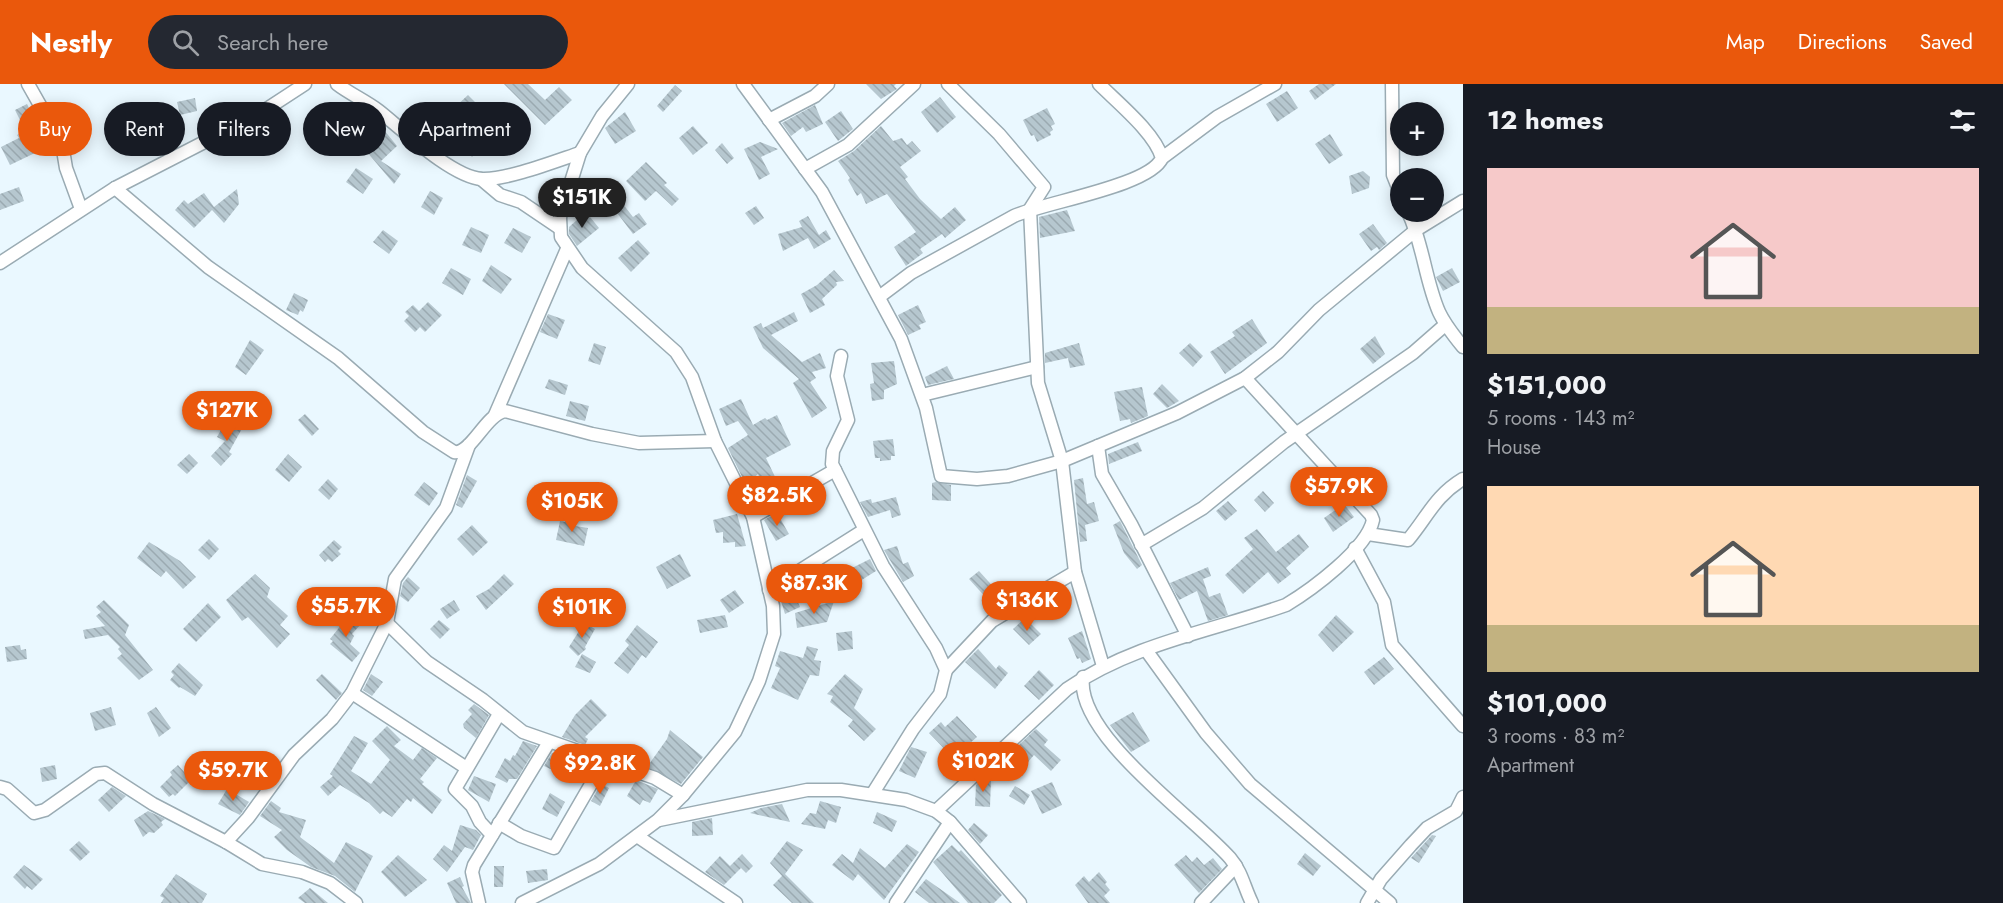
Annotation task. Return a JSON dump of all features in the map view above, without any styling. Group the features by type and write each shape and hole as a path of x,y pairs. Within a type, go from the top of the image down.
{"street":[{"path":"28,84 62,144 66,168 81,209"},
{"path":"0,263 115,188 259,114 305,84"},
{"path":"337,84 364,100 415,142 457,169 481,178 500,195 521,202 558,227 567,249 582,268 643,321 682,360 694,381 715,441 753,517 769,590 774,634 748,707 735,732 683,795 658,820 599,864 522,903"},
{"path":"558,227 580,153 602,116 628,84"},
{"path":"743,84 822,192 901,339 922,395 941,476 977,478 1008,476 1062,461 1177,413 1245,378 1278,352 1319,310 1416,230 1463,201"},
{"path":"769,120 815,96 828,84"},
{"path":"805,169 848,145 914,84"},
{"path":"948,84 992,127 1042,183 1043,192 1030,209 1038,382 1062,461 1075,572 1103,666"},
{"path":"1099,84 1141,126 1162,158"},
{"path":"879,297 911,273 1030,209 1147,174 1162,158 1217,117 1275,84"},
{"path":"1392,84 1393,168"},
{"path":"481,178 545,165 580,153"},
{"path":"115,188 208,267 338,358 423,432 459,453 495,415 567,249"},
{"path":"1412,222 1438,309 1445,325 1463,347"},
{"path":"1141,545 1203,508 1296,434 1413,353 1445,325"},
{"path":"841,356 837,376 848,420 833,451 835,470 883,566 936,648 946,670"},
{"path":"922,395 1037,367"},
{"path":"936,811 1060,694 1083,677 1103,666 1146,650 1286,605 1307,592 1368,534 1373,520 1371,515 1245,378"},
{"path":"495,415 505,411 581,432 639,443 715,441"},
{"path":"226,842 248,818 294,755 332,718 352,693 387,623 395,579 446,508 470,444"},
{"path":"1098,446 1102,474 1188,636"},
{"path":"753,517 835,470"},
{"path":"1368,534 1408,540 1435,500 1463,478"},
{"path":"769,590 864,530"},
{"path":"1355,548 1384,602 1392,645 1463,726"},
{"path":"873,793 913,729 940,694 946,670 992,621 1075,572"},
{"path":"387,623 427,662 483,700 523,732 655,778 683,795"},
{"path":"1146,650 1206,733 1250,784 1390,903"},
{"path":"1083,677 1082,691 1113,745 1137,773 1188,817 1236,866 1252,903"},
{"path":"352,693 465,767"},
{"path":"492,835 480,822 472,806 455,789 465,767 499,714"},
{"path":"479,903 472,872 549,742"},
{"path":"499,823 521,836 554,848 605,760"},
{"path":"0,787 7,789 34,813 45,810 96,774 105,773 163,810 226,842 262,864 302,872 330,883 356,903"},
{"path":"658,820 807,790 873,793 906,800 936,811 951,822 1020,903"},
{"path":"1367,903 1426,828 1456,811 1463,797"},
{"path":"896,903 951,822"},
{"path":"637,836 736,903"},
{"path":"1201,903 1236,866"}],"building":[{"path":"504,84 528,84 545,100 559,87 572,100 545,125 531,111 531,102 522,102"},
{"path":"866,84 896,84 894,86 897,89 881,99"},
{"path":"1319,84 1336,84 1315,100 1309,91"},
{"path":"675,85 682,91 663,112 657,106"},
{"path":"1287,91 1298,108 1277,122 1266,104"},
{"path":"468,95 475,102 460,102"},
{"path":"940,97 956,117 937,133 921,112"},
{"path":"195,98 197,111 185,114 185,102 177,102"},
{"path":"815,105 823,124 806,132 803,127 791,136 782,123"},
{"path":"1047,108 1055,124 1051,126 1053,130 1050,132 1051,135 1037,142 1034,135 1031,136 1023,120"},
{"path":"841,111 853,129 838,141 825,122"},
{"path":"625,112 636,131 615,144 605,128"},
{"path":"693,126 708,143 693,155 679,138"},
{"path":"881,126 893,141 902,138 907,145 912,141 921,151 900,167 908,177 905,179 920,199 941,219 955,207 966,220 945,238 942,234 920,249 923,253 906,266 894,247 916,232 887,194 866,204 861,193 857,196 848,180 850,178 838,161 854,151"},
{"path":"386,132 397,146 381,161 401,174 394,184 370,156 386,156"},
{"path":"1330,134 1343,155 1329,164 1315,144"},
{"path":"18,138 18,156 29,156 10,165 1,147"},
{"path":"760,142 778,149 761,157 770,174 759,180 744,149"},
{"path":"722,143 734,158 727,164 715,150"},
{"path":"646,162 667,183 664,185 679,199 672,206 656,191 645,201 626,181"},
{"path":"356,168 373,179 363,194 346,182"},
{"path":"1363,171 1370,177 1369,188 1352,194 1349,176"},
{"path":"611,179 621,191 616,195 633,217 639,213 647,224 633,234 599,189"},
{"path":"19,187 24,201 0,210 0,194"},
{"path":"237,189 239,204 224,223 212,210 194,228 175,210 184,200 188,204 204,193 214,207"},
{"path":"430,191 443,198 434,215 421,207"},
{"path":"756,206 764,218 754,225 745,213"},
{"path":"1067,210 1075,231 1040,238 1039,217"},
{"path":"586,212 599,228 577,246 569,234 569,227"},
{"path":"808,216 819,235 826,230 831,239 814,249 808,238 783,251 778,234 802,227 799,221"},
{"path":"1373,224 1387,243 1379,250 1377,247 1371,251 1359,234"},
{"path":"471,227 489,235 481,253 462,245"},
{"path":"513,228 531,237 522,253 504,243"},
{"path":"383,230 398,241 389,254 373,242"},
{"path":"638,240 650,253 631,272 618,258"},
{"path":"491,265 512,279 501,294 482,281"},
{"path":"451,268 471,279 463,295 442,283"},
{"path":"1452,268 1460,282 1443,291 1436,277"},
{"path":"834,270 844,281 836,282 837,285 822,299 825,305 810,313 801,294 817,285"},
{"path":"294,293 308,300 303,312 300,310 298,315 286,310"},
{"path":"428,302 442,315 425,332 420,327 415,332 404,321 409,316 405,312 413,305 419,311"},
{"path":"918,305 926,322 919,325 921,329 908,335 898,315"},
{"path":"794,312 798,321 771,335 802,362 820,353 826,368 812,372 816,378 810,382 827,408 812,418 793,383 799,379 763,348 753,327 761,323 763,328"},
{"path":"548,314 565,320 557,339 540,332"},
{"path":"1252,319 1267,343 1225,374 1210,352 1235,336 1232,332"},
{"path":"1375,336 1385,354 1373,364 1360,349"},
{"path":"250,340 264,350 246,375 235,367"},
{"path":"594,343 606,347 600,365 588,361"},
{"path":"1079,343 1085,365 1070,368 1068,358 1045,363 1045,353"},
{"path":"1190,343 1203,356 1193,367 1179,353"},
{"path":"894,361 897,384 884,390 884,399 872,401 870,384 874,383 871,363"},
{"path":"947,366 954,379 928,385 925,377"},
{"path":"549,379 568,385 565,395 545,388"},
{"path":"1162,384 1179,401 1167,408 1153,394"},
{"path":"1142,387 1148,416 1131,423 1130,419 1120,421 1114,392"},
{"path":"741,399 753,425 765,418 767,420 777,415 791,445 766,458 778,483 764,489 758,474 747,484 744,481 728,448 748,435 738,421 726,426 719,409"},
{"path":"570,401 589,406 585,421 566,416"},
{"path":"305,414 319,429 312,436 298,420"},
{"path":"226,421 238,427 241,423 244,425 229,452 232,454 221,466 211,456 225,441 217,437"},
{"path":"893,439 895,456 891,456 891,460 880,461 880,458 875,458 873,441"},
{"path":"1138,442 1142,451 1109,464 1108,454"},
{"path":"189,454 198,463 187,474 177,465"},
{"path":"288,454 302,467 289,482 275,470"},
{"path":"467,475 477,481 462,508 456,505"},
{"path":"1083,478 1087,504 1094,502 1099,521 1085,525 1087,541 1080,542 1074,480"},
{"path":"328,479 338,489 329,500 318,490"},
{"path":"424,482 438,493 429,506 414,495"},
{"path":"932,483 951,485 951,501 932,500"},
{"path":"1263,491 1274,503 1265,512 1254,500"},
{"path":"896,497 901,515 892,518 890,510 868,517 860,502 871,499 872,503"},
{"path":"1228,501 1237,511 1225,521 1216,511"},
{"path":"1344,504 1354,517 1333,532 1324,518"},
{"path":"777,513 789,534 776,541 764,520"},
{"path":"737,514 746,546 735,547 735,542 723,543 723,532 716,533 713,520"},
{"path":"566,517 576,519 575,526 588,528 584,546 556,540 560,521 565,522"},
{"path":"1120,521 1142,565 1137,569 1124,553 1113,525"},
{"path":"472,525 488,542 473,556 457,539"},
{"path":"1257,529 1276,552 1299,534 1309,547 1286,568 1291,574 1278,584 1268,572 1243,594 1225,575 1253,549 1244,538"},
{"path":"209,539 219,549 209,560 198,550"},
{"path":"334,540 342,547 338,551 341,554 332,562 328,559 325,562 319,555"},
{"path":"149,542 180,561 196,577 183,589 166,571 161,577 137,558"},
{"path":"897,546 903,564 908,562 914,576 903,582 884,550"},
{"path":"680,554 691,576 667,589 656,567"},
{"path":"870,559 876,571 852,586 844,572"},
{"path":"1208,567 1211,576 1203,579 1209,597 1220,593 1228,615 1208,621 1197,591 1179,600 1170,583"},
{"path":"979,571 998,592 989,601 969,579"},
{"path":"255,574 270,588 267,597 288,616 280,625 290,634 277,648 248,617 242,621 226,600"},
{"path":"504,574 514,584 486,610 476,596 489,589"},
{"path":"408,577 420,588 408,602 400,596 403,583"},
{"path":"791,586 800,607 785,614 779,594"},
{"path":"735,590 744,603 729,613 720,600"},
{"path":"104,600 129,625 125,635 153,670 139,680 117,658 122,654 118,649 120,647 108,635 85,639 83,630 105,626 96,616 101,612 96,607"},
{"path":"454,600 460,610 447,619 440,609"},
{"path":"834,601 827,622 797,628 795,613"},
{"path":"208,603 221,617 196,642 183,629"},
{"path":"350,614 361,624 352,634 354,636 350,644 360,653 352,662 330,644 333,641 330,639"},
{"path":"725,615 728,627 700,633 697,620"},
{"path":"1336,615 1354,632 1333,652 1318,635"},
{"path":"1025,618 1041,634 1029,645 1013,629"},
{"path":"439,620 450,629 440,639 430,629"},
{"path":"584,623 595,629 586,649 578,656 569,647"},
{"path":"637,625 658,642 646,658 642,655 628,674 614,663 629,645 625,641"},
{"path":"852,631 853,649 838,651 836,633"},
{"path":"1082,631 1091,659 1082,663 1080,658 1077,659 1068,638"},
{"path":"20,645 21,650 26,649 27,659 7,662 5,647"},
{"path":"807,646 818,649 814,660 821,661 819,676 810,675 798,700 771,688 780,668 775,666 780,651 803,658"},
{"path":"978,649 996,669 999,665 1008,673 995,689 965,662"},
{"path":"582,654 596,662 590,673 575,667"},
{"path":"1384,657 1394,669 1374,685 1364,672"},
{"path":"179,663 203,685 195,696 179,688 170,680 174,675 171,672"},
{"path":"1039,670 1054,685 1039,700 1024,686"},
{"path":"322,674 342,693 336,700 316,680"},
{"path":"371,674 383,682 372,696 363,690"},
{"path":"845,674 863,689 854,708 876,729 864,741 848,726 853,720 830,702 833,696 827,694"},
{"path":"591,699 607,715 585,737 588,739 585,745 562,737 575,715"},
{"path":"474,704 489,715 476,738 464,728 463,724 472,714 468,710"},
{"path":"111,707 116,725 95,731 90,713"},
{"path":"156,707 171,728 159,737 147,713"},
{"path":"1133,712 1150,741 1131,752 1110,725"},
{"path":"957,716 977,737 963,749 966,754 957,762 929,733 941,722 945,727"},
{"path":"387,726 401,740 394,746 413,760 422,748 437,758 420,779 424,782 422,784 442,800 432,814 413,798 411,802 407,799 392,817 383,811 380,814 369,803 340,785 328,796 320,787 333,776 330,774 354,736 368,743 351,771 371,784 390,760 372,741"},
{"path":"1036,729 1048,740 1044,745 1061,760 1051,771 1034,755 1013,779 997,765"},
{"path":"670,730 703,757 681,784 647,767 667,739"},
{"path":"523,741 537,746 517,779 509,779 507,783 495,777 505,758 510,761"},
{"path":"911,747 927,752 915,778 899,771"},
{"path":"552,753 570,762 563,775 544,766"},
{"path":"55,765 57,779 42,782 40,768"},
{"path":"178,765 191,780 175,796 173,794 169,797 160,787"},
{"path":"474,776 496,784 489,802 468,790"},
{"path":"982,779 991,780 990,807 975,806 976,785"},
{"path":"636,780 658,789 650,803 643,800 640,805 627,796"},
{"path":"1052,782 1062,805 1042,814 1031,791"},
{"path":"601,784 609,788 600,806 591,801"},
{"path":"1015,786 1030,795 1024,805 1009,796"},
{"path":"112,787 126,796 109,812 98,800"},
{"path":"227,789 249,802 240,815 218,804"},
{"path":"550,793 565,802 557,817 542,809"},
{"path":"271,801 281,808 279,812 306,820 300,837 334,863 346,842 373,856 355,892 335,876 311,867 287,850 274,837 282,830 260,816"},
{"path":"820,801 841,807 836,823 828,820 825,829 801,824 810,813 816,814"},
{"path":"782,804 790,822 750,813 761,808"},
{"path":"148,811 165,819 161,822 163,825 154,833 149,832 143,837 134,820"},
{"path":"877,812 897,821 892,832 873,823"},
{"path":"712,818 713,835 692,836 692,822"},
{"path":"974,823 988,835 980,844 968,830"},
{"path":"460,825 476,830 481,835 473,850 465,847 447,872 433,859 444,845 452,851"},
{"path":"1432,835 1436,836 1419,863 1411,858"},
{"path":"79,841 90,852 80,861 69,850"},
{"path":"787,841 803,850 785,874 814,903 792,903 773,885 782,876 770,863"},
{"path":"907,844 919,852 884,900 858,874 853,881 832,865 842,854 853,863 860,848 885,868"},
{"path":"952,845 959,852 961,850 1002,895 994,903 968,903 933,862"},
{"path":"1305,853 1321,866 1313,876 1297,864"},
{"path":"742,854 753,866 746,873 741,868 724,885 705,872 720,856 730,866"},
{"path":"398,855 427,880 405,897 381,872"},
{"path":"1186,855 1192,862 1197,857 1204,865 1213,858 1222,869 1199,893 1174,865"},
{"path":"24,865 43,879 32,890 27,886 25,889 13,877"},
{"path":"494,866 504,866 503,887 494,887"},
{"path":"547,869 548,880 528,883 526,871"},
{"path":"1099,872 1110,890 1104,896 1110,903 1088,903 1075,885 1084,876 1089,882"},
{"path":"176,874 207,894 202,903 161,903 164,898 160,896"},
{"path":"460,877 464,886 462,887 471,903 456,903 447,883"},
{"path":"926,879 960,903 929,903 915,892"},
{"path":"310,888 328,903 305,903 298,898"}]}
